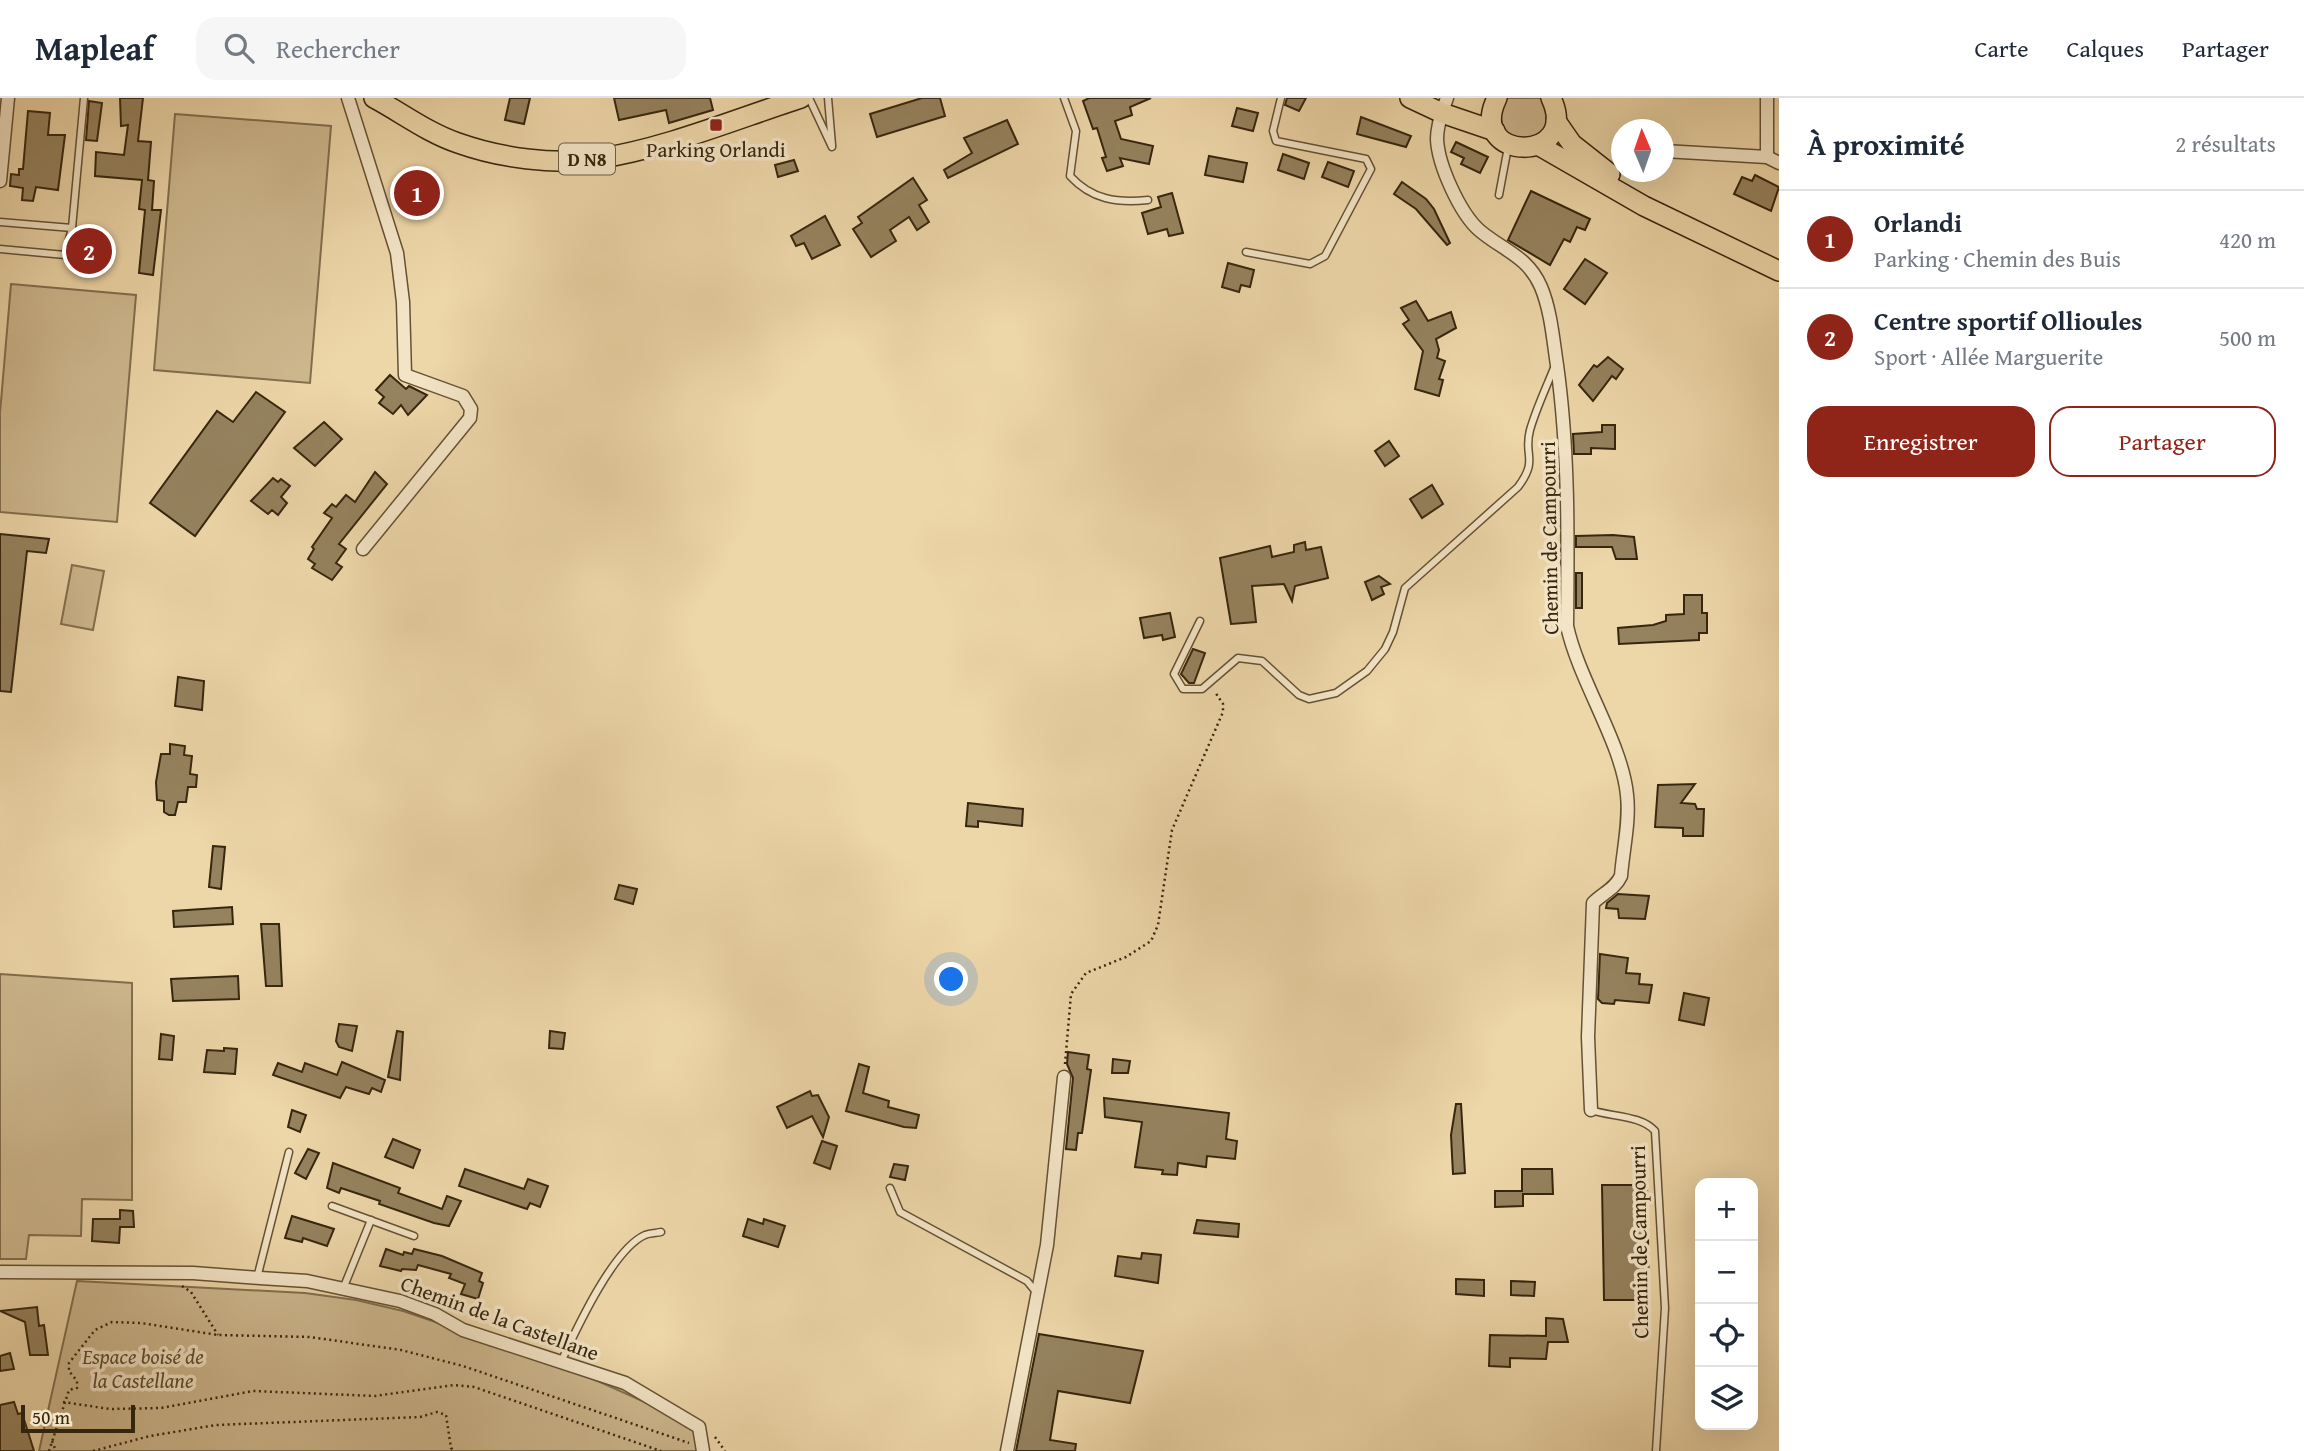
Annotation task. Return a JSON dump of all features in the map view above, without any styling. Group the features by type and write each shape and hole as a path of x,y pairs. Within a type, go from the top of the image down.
{"main road":[{"name":"D N8","path":"375,99 458,143 506,155 555,160 595,159 637,149 801,98"},
{"path":"1410,98 1444,106 1518,148 1538,145 1547,139 1556,121"},
{"path":"1497,98 1491,114 1502,138"},
{"path":"1551,98 1556,121 1572,144 1599,167 1701,233"},
{"path":"1538,145 1644,206 1779,271"}],"street":[{"path":"0,181 8,98"},
{"path":"348,98 397,253 403,302 405,375 463,396 471,409 470,418 363,549"},
{"path":"1674,152 1773,160 1767,98"},
{"name":"Chemin de Campourri","path":"1444,106 1437,141 1455,199 1479,230 1512,251 1531,268 1542,288 1550,320 1568,471 1567,626 1572,648 1623,774 1628,797 1621,876 1616,886 1603,892 1593,903 1588,1037 1591,1110"},
{"path":"1007,1451 1046,1245 1063,1077"},
{"name":"Chemin de la Castellane","path":"0,1272 193,1273 307,1281 400,1301 435,1314 463,1330 625,1383 699,1427 701,1449"}],"lane":[{"path":"0,249 65,256 72,228 84,98"},
{"path":"809,98 832,146 828,98"},
{"path":"1064,98 1076,131 1070,176 1083,190 1101,198 1126,202 1148,200"},
{"path":"1246,252 1310,264 1318,261 1325,256 1371,169 1366,159 1276,141 1273,131 1281,98"},
{"path":"1499,195 1502,138"},
{"path":"0,222 72,228"},
{"path":"1200,621 1174,674 1183,690 1202,689 1238,658 1252,659 1272,669 1299,695 1309,699 1321,699 1336,693 1367,671 1385,649 1393,632 1405,588 1518,487 1527,474 1531,462 1527,440 1556,363"},
{"name":"Chemin de Campourri","path":"1591,1110 1642,1122 1656,1131 1665,1308 1656,1451"},
{"path":"257,1278 289,1152"},
{"path":"890,1188 900,1212 1027,1281 1037,1293"},
{"path":"332,1206 414,1236"},
{"path":"343,1289 371,1220"},
{"path":"561,1362 608,1272 625,1250 645,1235 661,1232"}],"path":[{"path":"1063,1077 1071,993 1075,986 1086,973 1142,949 1151,941 1158,925 1172,830 1223,712 1223,704 1208,684"},
{"path":"182,1286 191,1292 218,1335"},
{"path":"49,1451 63,1402 69,1390 77,1388 77,1381 69,1371 69,1363 95,1330 112,1322 141,1323 218,1335 310,1337 401,1350 463,1366 701,1449"},
{"path":"63,1402 110,1409 161,1408 253,1391 375,1396 464,1386 660,1451"},
{"path":"93,1451 150,1436 216,1425 420,1417 437,1412 446,1415 451,1448 455,1451"},
{"path":"52,1441 56,1451"}],"green space":[{"path":"1497,98 1551,98 1556,121 1518,148 1491,114"},
{"path":"175,114 331,126 310,383 154,370"},
{"path":"11,284 136,295 117,522 0,512 0,413"},
{"path":"72,565 104,571 93,630 61,624"},
{"path":"0,974 132,983 132,1200 82,1199 81,1236 29,1235 26,1259 0,1259"},
{"name":"Espace boisé de la Castellane","path":"77,1281 305,1293 356,1300 403,1311 562,1365 685,1420 696,1426 699,1451 39,1451"}],"building":[{"path":"120,98 143,98 138,141 151,142 148,180 154,181 152,210 161,210 153,275 139,273 145,210 139,209 142,180 95,176 96,152 124,155 128,125 121,126"},
{"path":"510,98 530,98 524,124 505,120"},
{"path":"614,98 710,98 713,110 669,123 666,110 619,120"},
{"path":"922,98 940,98 945,116 877,137 870,114"},
{"path":"1089,98 1151,98 1130,107 1132,115 1115,121 1121,139 1153,146 1149,164 1120,158 1123,166 1107,171 1102,158 1106,157 1097,128 1093,129 1083,101"},
{"path":"1287,98 1306,98 1299,111 1285,105"},
{"path":"89,101 102,103 97,141 86,140"},
{"path":"1237,108 1258,113 1253,131 1232,126"},
{"path":"28,111 50,113 48,135 65,135 58,190 36,187 33,201 22,200 23,188 10,186 11,174 19,175 19,169 23,169"},
{"path":"1361,117 1411,136 1406,147 1357,134"},
{"path":"1007,120 1018,144 948,178 944,170 972,153 964,138"},
{"path":"1456,142 1488,157 1480,173 1461,164 1464,158 1451,152"},
{"path":"1283,154 1309,163 1304,179 1278,170"},
{"path":"1209,156 1247,163 1243,182 1205,175"},
{"path":"794,160 798,171 778,177 775,165"},
{"path":"1328,162 1354,171 1348,187 1322,177"},
{"path":"1755,175 1779,187 1771,211 1734,194 1742,177 1752,181"},
{"path":"913,178 927,200 919,205 929,222 917,230 909,217 890,230 896,241 871,257 853,229 862,223 858,217"},
{"path":"1402,182 1426,199 1434,209 1450,243 1447,245 1416,209 1394,194"},
{"path":"1531,191 1590,219 1585,230 1577,227 1570,242 1564,239 1550,265 1508,240"},
{"path":"1172,193 1183,233 1169,236 1167,229 1148,234 1142,213 1161,207 1158,197"},
{"path":"825,216 840,245 812,259 804,243 796,246 791,236"},
{"path":"1585,259 1607,273 1585,304 1564,289"},
{"path":"1228,263 1254,270 1250,287 1241,285 1239,292 1222,287"},
{"path":"1416,301 1428,321 1451,312 1456,328 1436,339 1439,350 1437,358 1445,361 1439,379 1443,380 1439,396 1415,389 1423,351 1403,324 1409,320 1401,308"},
{"path":"1608,357 1623,369 1616,379 1612,376 1593,401 1579,385 1594,365 1597,367"},
{"path":"390,375 406,389 409,386 427,395 408,415 401,405 393,414 379,403 384,397 376,390"},
{"path":"256,392 285,412 195,536 150,503 217,411 233,422"},
{"path":"324,422 342,439 315,466 294,448"},
{"path":"1602,425 1615,425 1615,449 1591,448 1591,454 1574,454 1573,434 1602,432"},
{"path":"1389,441 1399,456 1385,466 1375,451"},
{"path":"375,472 387,484 339,544 346,549 336,563 342,567 332,580 312,568 315,564 308,559 314,549 312,547 332,518 324,513 332,504 336,507 346,495 355,502"},
{"path":"273,478 278,482 281,479 290,486 281,497 287,503 278,515 272,510 268,514 251,501"},
{"path":"1432,485 1443,504 1422,518 1410,499"},
{"path":"0,534 49,539 46,553 27,551 11,692 0,691"},
{"path":"1576,536 1634,537 1637,559 1616,559 1612,547 1576,547"},
{"path":"1305,542 1306,550 1321,547 1328,578 1295,586 1292,601 1284,584 1252,586 1256,622 1231,624 1220,558 1270,546 1272,557 1294,552 1294,545"},
{"path":"1576,573 1582,573 1582,608 1576,608"},
{"path":"1379,576 1390,584 1381,587 1384,594 1372,600 1365,582"},
{"path":"1684,595 1702,595 1702,613 1707,613 1707,633 1699,633 1699,640 1619,644 1618,628 1653,625 1666,621 1666,615 1684,614"},
{"path":"1170,613 1175,637 1163,640 1162,635 1144,638 1140,618"},
{"path":"1193,649 1205,653 1194,683 1189,683 1181,674"},
{"path":"178,677 204,681 202,710 175,706"},
{"path":"170,744 185,746 184,755 192,756 190,774 197,775 196,787 188,787 186,802 178,802 175,815 164,812 164,801 157,800 156,782 161,754 170,754"},
{"path":"1695,784 1681,803 1695,804 1697,809 1704,809 1703,836 1683,836 1683,828 1655,827 1658,785"},
{"path":"968,803 1023,809 1022,826 978,821 978,827 966,826"},
{"path":"213,846 225,847 221,889 209,887"},
{"path":"619,885 637,889 633,904 615,899"},
{"path":"1618,894 1649,896 1645,919 1619,918 1618,909 1606,908 1607,903"},
{"path":"232,907 233,924 174,927 173,911"},
{"path":"261,924 279,924 282,986 266,986"},
{"path":"1600,954 1628,958 1626,973 1640,974 1639,984 1652,985 1649,1003 1615,1000 1614,1004 1602,1003 1598,999"},
{"path":"238,976 239,999 173,1001 171,979"},
{"path":"1684,993 1709,998 1704,1025 1679,1020"},
{"path":"339,1024 357,1026 352,1051 339,1047 336,1041"},
{"path":"397,1031 403,1032 400,1080 388,1077"},
{"path":"550,1031 565,1033 563,1049 549,1048"},
{"path":"161,1034 174,1036 172,1060 159,1059"},
{"path":"224,1048 237,1049 235,1074 204,1072 207,1050 224,1051"},
{"path":"1068,1052 1089,1055 1087,1069 1091,1070 1082,1133 1078,1133 1076,1150 1066,1149 1073,1078 1067,1064"},
{"path":"1113,1059 1130,1061 1128,1073 1112,1073"},
{"path":"342,1062 385,1080 381,1092 372,1088 369,1094 346,1087 340,1098 273,1075 278,1063 302,1072 305,1063 337,1075"},
{"path":"859,1064 869,1067 863,1093 889,1101 888,1107 919,1115 916,1128 846,1111"},
{"path":"810,1091 812,1096 818,1095 829,1117 823,1137 812,1116 787,1128 777,1107"},
{"path":"1104,1098 1229,1113 1226,1139 1237,1141 1235,1159 1207,1156 1206,1167 1178,1163 1177,1175 1162,1174 1163,1170 1135,1167 1142,1122 1105,1117"},
{"path":"1456,1104 1461,1104 1465,1173 1453,1174 1451,1135"},
{"path":"292,1110 306,1115 300,1132 288,1127"},
{"path":"393,1139 420,1150 413,1168 385,1157"},
{"path":"822,1141 837,1146 830,1169 814,1163"},
{"path":"308,1149 319,1153 306,1179 295,1173"},
{"path":"333,1163 400,1188 398,1193 442,1209 447,1196 461,1201 449,1226 434,1223 341,1188 339,1193 327,1188"},
{"path":"894,1164 908,1166 905,1180 890,1177"},
{"path":"465,1169 524,1189 528,1179 548,1186 540,1207 530,1203 527,1209 459,1186"},
{"path":"1522,1169 1552,1169 1553,1194 1523,1194 1523,1206 1495,1207 1495,1191 1522,1191"},
{"path":"1602,1185 1647,1185 1649,1300 1604,1300"},
{"path":"120,1210 133,1211 134,1227 120,1227 119,1243 92,1241 93,1219 120,1219"},
{"path":"292,1216 334,1229 327,1246 303,1238 302,1242 285,1238"},
{"path":"748,1219 763,1224 764,1219 785,1226 778,1247 743,1236"},
{"path":"1197,1220 1239,1224 1238,1237 1194,1233"},
{"path":"386,1249 403,1255 404,1252 412,1254 414,1249 442,1256 482,1273 479,1281 483,1283 478,1299 461,1294 465,1284 449,1278 451,1274 418,1265 416,1270 401,1271 380,1266"},
{"path":"1142,1253 1161,1255 1158,1283 1115,1276 1118,1256 1141,1259"},
{"path":"1456,1279 1484,1280 1484,1296 1456,1294"},
{"path":"1511,1281 1535,1282 1534,1296 1511,1295"},
{"path":"37,1307 39,1326 44,1325 48,1355 30,1355 25,1322 0,1311"},
{"path":"1546,1318 1563,1319 1568,1342 1548,1342 1546,1359 1510,1358 1510,1367 1489,1366 1490,1335 1546,1336"},
{"path":"1039,1334 1143,1351 1130,1403 1058,1391 1050,1440 1076,1444 1075,1451 1016,1451"},
{"path":"10,1353 14,1369 0,1371 0,1356"},
{"path":"14,1402 18,1414 22,1413 34,1451 0,1451 0,1405"}],"place":[{"name":"Parking Orlandi","path":"716,125"},
{"name":"Orlandi","path":"417,193"},
{"name":"Centre sportif Ollioules","path":"89,251"}]}
